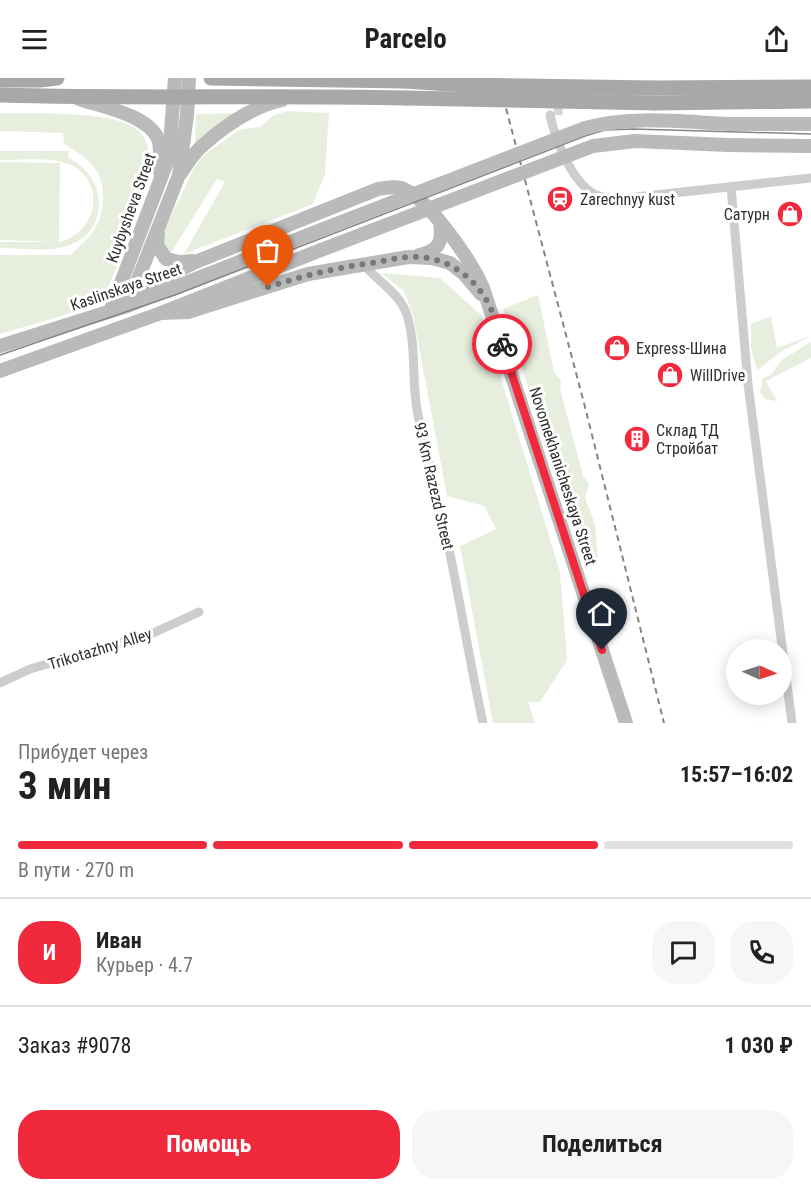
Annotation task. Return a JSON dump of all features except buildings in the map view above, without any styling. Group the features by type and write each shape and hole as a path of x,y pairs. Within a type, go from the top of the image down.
{"main road":[{"path":"0,80 57,78"},
{"name":"Kuybysheva Street","path":"118,330 179,175 181,98 175,78"},
{"name":"Kuybysheva Street","path":"110,310 160,184 169,157 181,98 189,78"},
{"path":"211,78 405,81 811,101"},
{"path":"0,95 406,98 655,95 811,87"},
{"path":"179,175 199,148 242,116 266,103 297,96"},
{"path":"75,97 144,121 153,129 159,141 160,184"},
{"name":"Kaslinskaya Street","path":"130,300 261,254 603,123 623,121 811,124"},
{"path":"0,371 97,338 593,146 635,141 811,146"},
{"name":"Kaslinskaya Street","path":"0,346 110,310 198,261 378,189 392,187 416,197 465,254 476,272 490,308"},
{"path":"159,223 157,245 165,259 180,262 198,261"},
{"path":"161,313 188,312 308,274 431,253 442,237 440,224"},
{"path":"408,256 432,258 450,263 474,285 490,308"},
{"name":"Novomekhanicheskaya Street","path":"490,308 626,723"},
{"path":"110,310 118,330"}],"street":[{"path":"554,115 553,129 575,174 586,188 602,197 618,199 811,178"},
{"path":"731,188 748,384 792,723"},
{"name":"93 Km Razezd Street","path":"363,264 392,290 407,314 413,346 414,390 418,412 445,531 483,723"},
{"name":"Trikotazhny Alley","path":"0,683 30,669 152,634 199,612"}],"green space":[{"path":"288,111 329,113 325,174 313,204 184,254 225,182 217,179 171,253 165,247 163,233 194,168 204,155 239,130 260,127 274,115"},
{"path":"0,113 70,114 123,122 135,128 144,139 149,152 149,168 141,203 114,275 103,295 91,305 0,334 0,255 70,255 97,225 102,210 103,190 94,166 64,144 63,133 0,131"},
{"path":"238,113 195,146 196,114"},
{"path":"0,151 69,151 68,158 81,166 90,176 99,202 98,214 93,227 84,237 70,245 54,249 0,248 0,242 58,242 0,240 0,162 60,163 59,242 81,230 93,208 93,197 91,185 73,166 48,160 0,160"},
{"path":"381,273 440,278 482,316 560,572 567,660 540,702 528,702 535,723 493,723 460,546 496,529 484,506 447,496 413,315 404,291"},
{"path":"538,295 554,372 561,381 560,388 583,476 589,484 585,498 595,524 598,559 585,564 503,309"},
{"path":"771,316 777,348 811,336 782,351 757,370 751,348 751,324"},
{"path":"811,342 811,358 766,381 777,401 765,399 760,392 763,378 771,375 782,360"}],"tunnel":[{"path":"558,115 560,78"}],"tram line":[{"path":"0,355 175,295 605,130 811,134"}],"railway":[{"path":"498,78 584,403 664,723"}],"way so far":[{"path":"268,287 308,274 408,256 432,258 450,263 474,285 490,308 502,344"}],"place":[{"name":"Zarechnyy kust","path":"560,199"},
{"name":"Сатурн","path":"790,214"},
{"name":"Express-Шина","path":"617,348"},
{"name":"WillDrive","path":"670,375"},
{"name":"Склад ТД Стройбат","path":"637,439"}],"route":[{"path":"502,344 602,650"}]}
